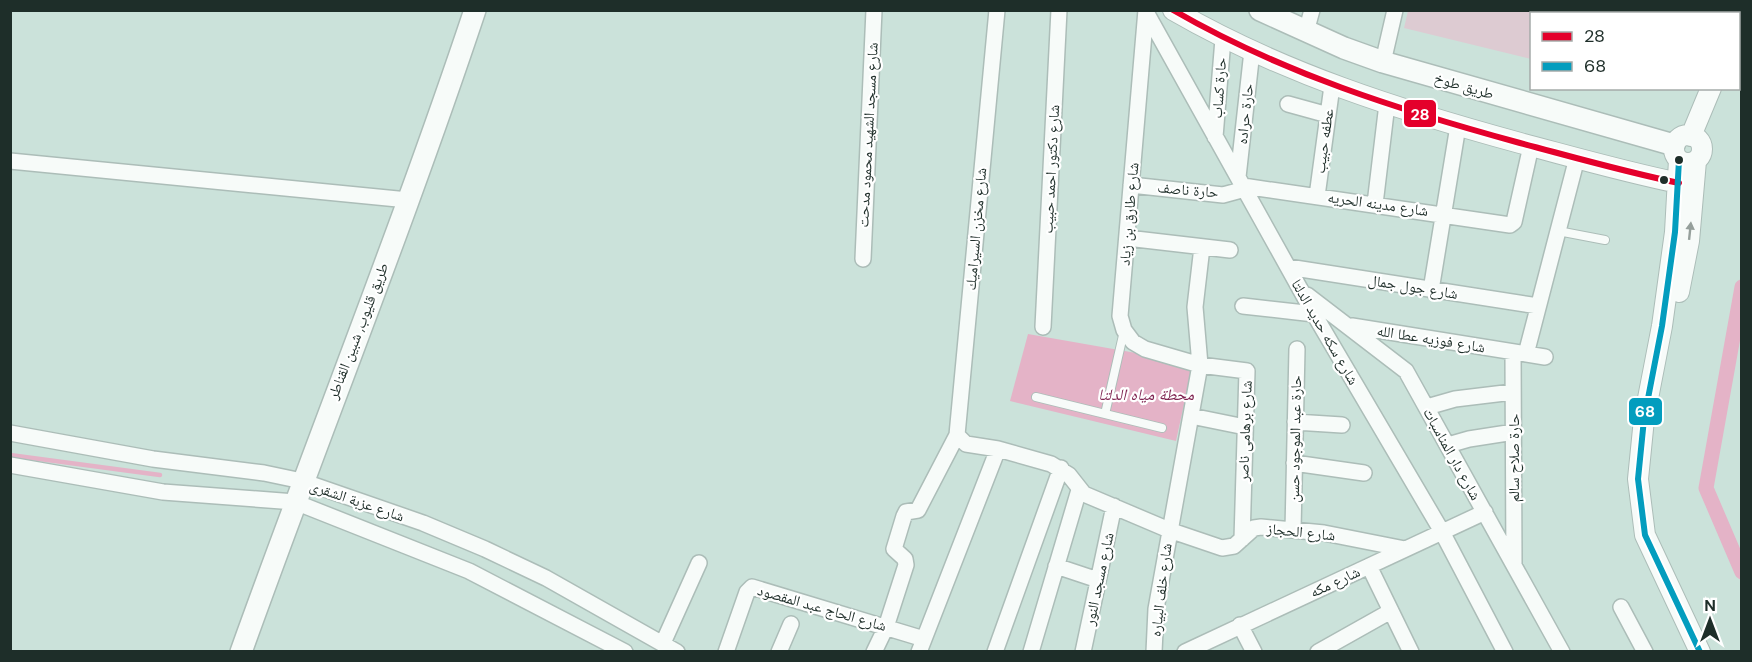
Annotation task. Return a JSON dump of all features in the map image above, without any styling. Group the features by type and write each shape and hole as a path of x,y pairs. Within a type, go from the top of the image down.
{"main road":[{"name":"طريق قليوب, شبين القناطر","path":"241,651 408,200 475,10"},
{"name":"طريق طوخ","path":"1260,10 1306,32 1383,62 1685,150"}],"street":[{"name":"شارع مسجد الشهيد محمود مدحت","path":"862,259 874,10"},
{"name":"شارع مخزن السيراميك","path":"961,439 997,10"},
{"name":"شارع دكتور احمد حبيب","path":"1043,327 1059,10"},
{"path":"1173,10 1223,39 1332,86 1458,126 1621,171 1678,183"},
{"path":"1306,32 1312,10"},
{"path":"1383,62 1395,10"},
{"name":"شارع سكه حديد الدلتا","path":"1146,11 1314,314 1442,530 1505,651"},
{"name":"شارع طارق بن زياد","path":"1124,330 1120,316 1146,11"},
{"name":"حارة كساب","path":"1215,136 1223,39"},
{"name":"حارة حراده","path":"1242,184 1252,51"},
{"name":"عطفه حبيب","path":"1317,196 1332,86"},
{"path":"1700,650 1645,535 1638,479 1644,419 1662,326 1675,232 1678,183 1685,150 1710,90"},
{"path":"1288,104 1328,115"},
{"path":"1375,204 1387,104"},
{"path":"1431,290 1458,126"},
{"name":"شارع مدينه الحريه","path":"1242,184 1512,224 1531,146"},
{"path":"1685,150 1689,241 1653,425 1649,473 1658,537 1677,571 1700,650"},
{"name":"حارة صلاح سالم","path":"1514,565 1513,392 1520,353 1538,306 1577,158"},
{"path":"10,161 408,200"},
{"name":"حارة ناصف","path":"1131,185 1211,194 1234,193 1242,184"},
{"path":"1127,238 1230,250"},
{"name":"شارع خلف البياره","path":"1154,651 1156,609 1200,365 1195,307 1202,247"},
{"name":"شارع جول جمال","path":"1288,267 1538,306"},
{"name":"شارع دار المناسبات","path":"1302,291 1400,364 1562,651"},
{"path":"1243,306 1314,314"},
{"name":"شارع فوزيه عطا الله","path":"1348,326 1545,357"},
{"path":"1124,330 1133,342 1145,349 1200,365"},
{"name":"حارة عبد الموجود حسن","path":"1293,530 1297,349"},
{"name":"شارع برهامى ناصر","path":"1200,365 1243,368 1247,371 1242,539"},
{"path":"1426,407 1484,394 1513,392"},
{"path":"1191,416 1245,427"},
{"path":"1296,422 1342,425"},
{"path":"1448,446 1469,439 1514,432"},
{"name":"شارع عزبة الشقرى","path":"10,433 183,464 264,472 302,482 423,524 485,549 546,578 677,651"},
{"path":"874,651 886,627 906,565 905,559 894,549 904,516 906,512 918,510 961,439 1061,468 1079,489 1169,530"},
{"path":"922,645 998,448"},
{"path":"1294,463 1364,473"},
{"name":"شارع عزبة الشقرى","path":"10,465 164,492 295,502 469,571 625,651"},
{"path":"995,651 1061,468"},
{"path":"1033,651 1079,489"},
{"name":"شارع مسجد النور","path":"1083,651 1114,506"},
{"name":"شارع مكه","path":"1185,651 1485,512"},
{"name":"شارع الحجاز","path":"1169,530 1226,549 1258,527 1293,530 1406,549"},
{"path":"663,643 699,562"},
{"path":"1056,566 1098,579"},
{"path":"1369,566 1411,651"},
{"name":"شارع الحاج عبد المقصود","path":"726,651 747,591 752,587 886,627 922,645"},
{"path":"1621,607 1645,651"},
{"path":"1318,651 1391,611"},
{"path":"779,651 791,624"},
{"path":"1240,626 1254,651"}],"lane":[{"path":"1558,231 1605,240"},
{"path":"1105,414 1116,353 1124,330"},
{"path":"1036,397 1162,428"}],"shaded area":[{"path":"1408,10 1717,11 1530,12 1530,59 1404,28"}],"water":[{"name":"محطة مياه الدلتا","path":"1028,334 1193,363 1176,441 1010,401"}],"waterway":[{"path":"1742,287 1706,488 1742,572"},
{"path":"10,455 160,475"}],"transit line":[{"name":"28","path":"1173,10 1256,53 1342,88 1520,143 1679,183"},
{"name":"68","path":"1679,160 1675,232 1662,326 1644,419 1638,479 1645,535 1700,652"}]}
